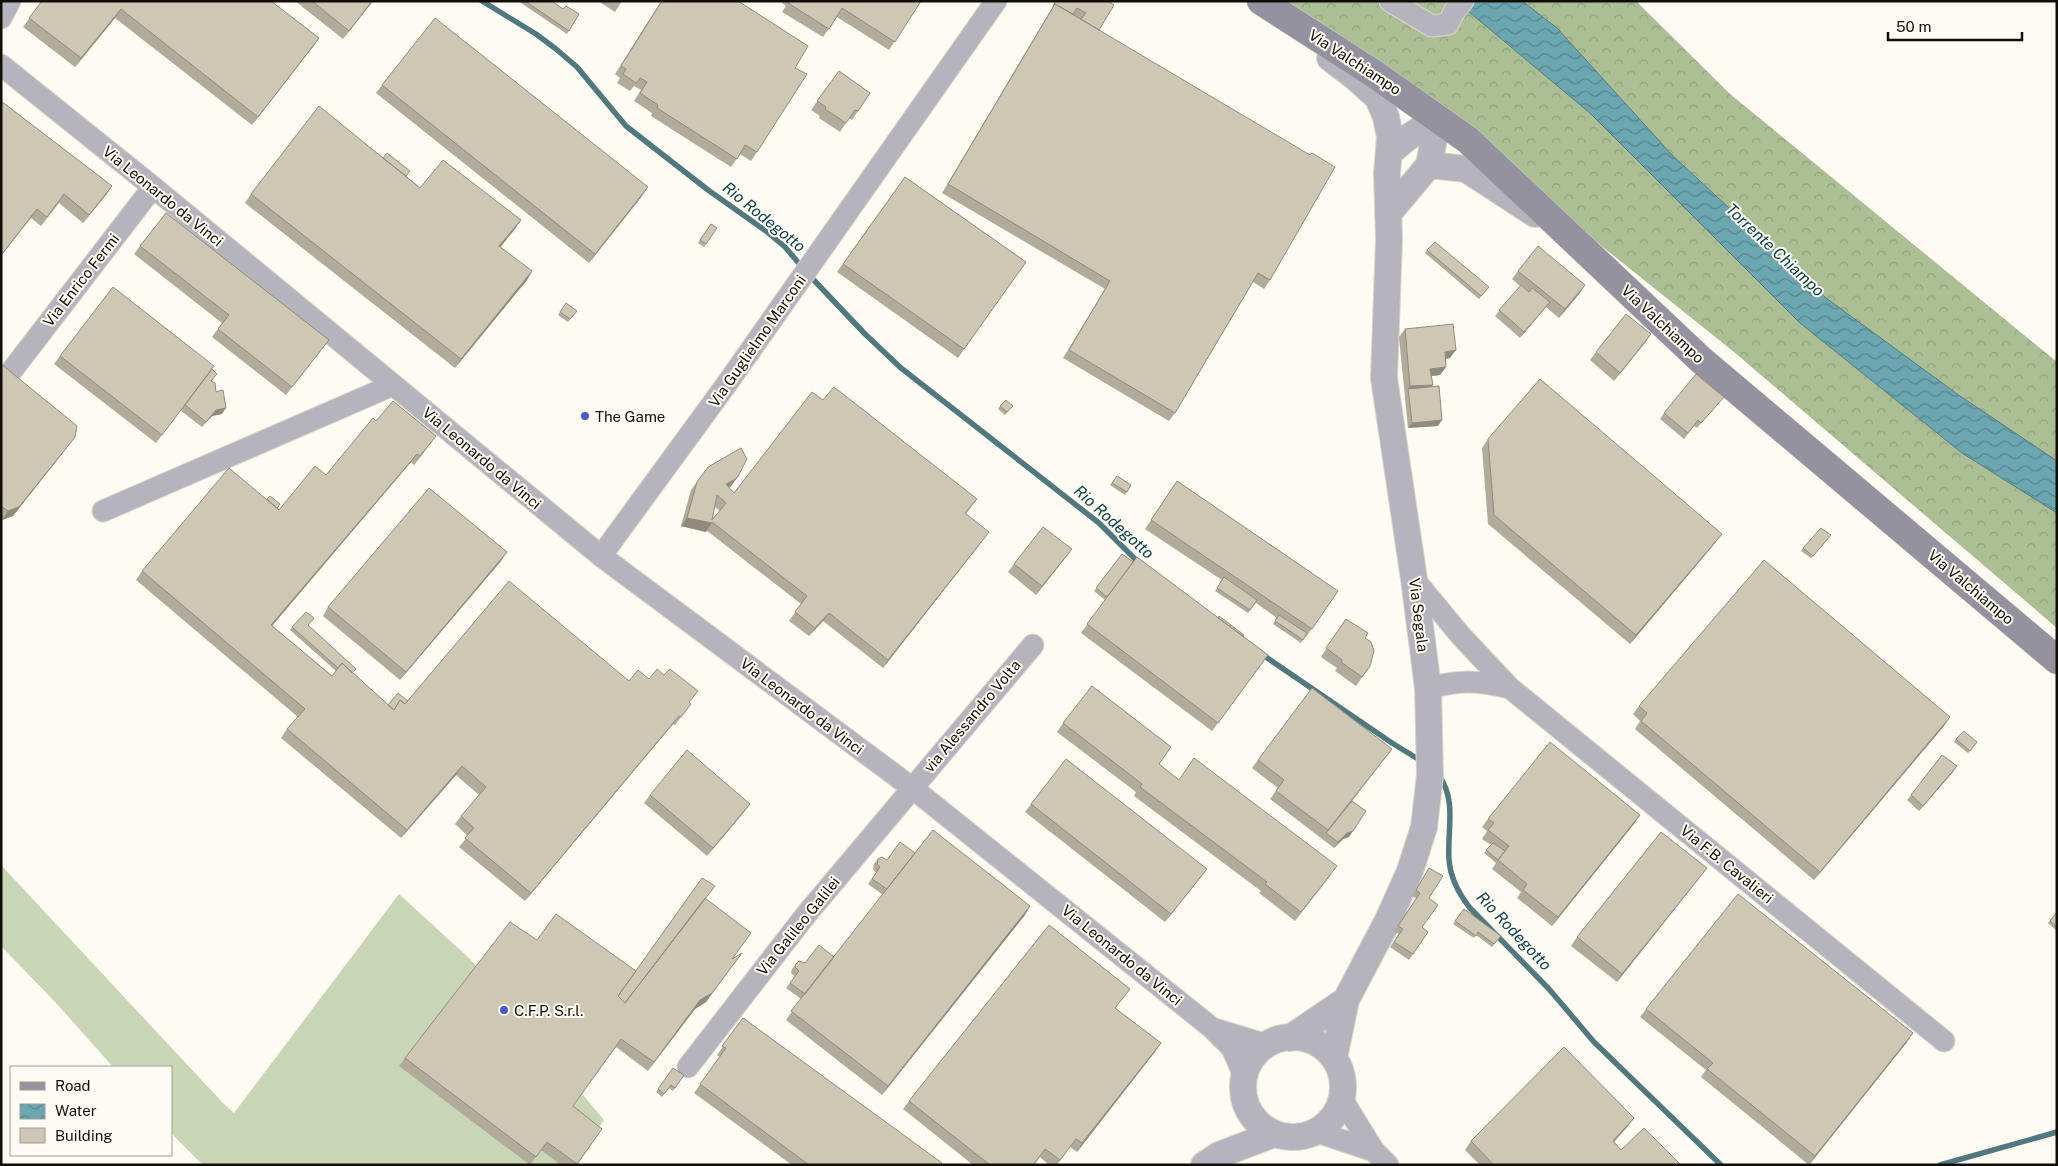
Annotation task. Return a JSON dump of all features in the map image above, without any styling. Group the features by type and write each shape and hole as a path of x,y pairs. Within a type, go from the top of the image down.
{"main road":[{"name":"Via Valchiampo","path":"1261,1 1373,73 1468,140 1700,359 2057,660"}],"street":[{"path":"1,18 10,1"},
{"name":"Via Guglielmo Marconi","path":"601,556 726,385 996,1"},
{"path":"1390,1 1432,26 1448,24 1458,7"},
{"name":"Via Segala","path":"1286,17 1325,55 1356,78 1378,98 1386,117 1390,137 1384,378 1428,688 1430,774 1424,827 1410,871 1388,920 1346,1000 1334,1058"},
{"name":"Via Leonardo da Vinci","path":"1,65 153,187 601,556 911,788 1212,1028 1232,1048 1244,1076"},
{"path":"1389,153 1407,138 1438,118"},
{"path":"1388,214 1429,165 1438,118"},
{"path":"1429,165 1466,169 1573,239"},
{"name":"Via Enrico Fermi","path":"10,373 153,187"},
{"path":"103,511 393,385"},
{"name":"Via F.B. Cavalieri","path":"1414,579 1461,636 1510,688 1944,1041"},
{"name":"via Alessandro Volta","path":"911,788 1033,645"},
{"name":"Via F.B. Cavalieri","path":"1428,688 1447,684 1482,681 1510,688"},
{"name":"Via Galileo Galilei","path":"688,1067 805,916 911,788"},
{"name":"Via Segala","path":"1244,1076 1256,1053 1346,1000"},
{"name":"Via Leonardo da Vinci","path":"1212,1028 1278,1041"},
{"path":"1244,1076 1243,1087 1247,1107 1263,1127 1274,1134 1288,1137 1303,1137 1317,1132 1332,1118 1342,1099 1343,1085 1341,1071 1334,1058 1322,1046 1306,1039 1278,1041"},
{"path":"1342,1099 1381,1158"},
{"path":"1212,1160 1247,1107"},
{"path":"1317,1132 1381,1158"},
{"path":"1212,1160 1274,1134"}],"green space":[{"path":"1265,1 1456,1 1591,114 1800,323 1962,453 2057,513 2057,628 1734,352 1394,80"},
{"path":"1522,1 1636,1 1730,94 2057,362 2057,461 1960,396 1826,298 1672,155 1557,28"},
{"path":"1,865 234,1113 399,894 470,959 604,1120 573,1165 203,1165 172,1134 172,1066 112,1066 57,1004 1,946"}],"water":[{"path":"1456,1 1522,1 1557,28 1672,155 1826,298 1960,396 2057,461 2057,513 1962,453 1800,323 1591,114"}],"building":[{"path":"42,1 271,1 319,38 258,117 121,9 81,58 29,18"},
{"path":"312,1 372,1 349,31"},
{"path":"525,1 552,1 563,9 566,6 579,14 569,31"},
{"path":"662,1 738,1 808,46 795,68 807,74 757,152 745,145 737,159 657,108 658,105 640,93 647,82 640,78 636,83 623,74 626,69 621,66"},
{"path":"790,1 921,1 895,42 842,8 829,29 788,3"},
{"path":"1056,1 1108,1 1114,5 1099,30 1081,19 1086,13 1077,8 1073,14 1055,4 1053,6"},
{"path":"1055,4 1310,155 1312,153 1335,167 1270,280 1258,273 1175,413 1069,350 1110,281 948,184"},
{"path":"435,18 648,187 595,254 382,85"},
{"path":"839,71 870,93 858,111 855,110 846,123 825,109 826,107 817,101"},
{"path":"1,101 112,186 89,215 64,194 47,217 37,209 1,255"},
{"path":"319,106 420,188 443,160 521,220 499,246 532,271 461,359 251,194"},
{"path":"387,153 410,171 406,176 383,158"},
{"path":"905,177 1026,262 964,349 843,264"},
{"path":"166,213 329,340 292,387 218,329 229,315 140,246"},
{"path":"711,224 717,228 706,244 700,240"},
{"path":"1435,242 1489,287 1481,296 1427,250"},
{"path":"1538,246 1585,285 1565,309 1518,271"},
{"path":"1521,285 1529,292 1532,288 1550,302 1524,332 1499,310"},
{"path":"113,287 214,366 162,435 60,356"},
{"path":"566,303 577,311 570,319 560,312"},
{"path":"1626,314 1651,334 1620,373 1596,352"},
{"path":"1453,324 1456,350 1445,352 1446,367 1430,369 1433,385 1410,386 1405,329"},
{"path":"1,364 77,426 75,437 19,507 8,511 1,506"},
{"path":"212,369 217,374 211,381 215,383 216,392 223,390 226,408 216,410 206,422 185,405"},
{"path":"1696,374 1724,397 1701,423 1698,420 1688,433 1664,413"},
{"path":"1540,379 1722,534 1636,635 1494,515 1488,439"},
{"path":"1439,386 1442,420 1412,423 1408,389"},
{"path":"834,387 977,499 965,513 989,532 888,660 829,613 815,628 795,612 807,596 712,522 687,518 697,482 708,467 741,448 747,459 737,478 726,484 734,493 812,392 823,400","holes":["717,495 726,503 712,520"]},
{"path":"1006,400 1013,406 1007,412 1000,406"},
{"path":"393,401 436,436 420,456 417,454 271,625 332,676 342,663 394,710 400,700 405,704 509,581 629,681 638,670 649,679 657,669 664,675 670,669 698,691 689,702 691,704 681,717 679,716 531,893 465,838 474,828 461,816 486,787 462,766 407,830 287,729 305,709 142,571 229,468 279,510 315,466 326,475 373,418 376,421"},
{"path":"1117,476 1131,485 1127,492 1112,483"},
{"path":"1177,481 1338,591 1312,629 1151,520"},
{"path":"429,488 507,552 406,672 328,607"},
{"path":"270,496 280,504 277,508 267,499"},
{"path":"1043,527 1072,549 1042,586 1014,564"},
{"path":"1821,528 1831,535 1813,556 1803,548"},
{"path":"1122,554 1133,562 1107,597 1096,588"},
{"path":"1137,557 1268,655 1218,723 1087,624"},
{"path":"1764,560 1950,717 1820,872 1641,721 1647,713 1639,706"},
{"path":"1224,577 1257,600 1250,610 1217,588"},
{"path":"306,612 314,618 308,625 356,669 352,673 342,663 338,668 292,627"},
{"path":"1279,615 1307,633 1303,640 1275,621"},
{"path":"1219,616 1244,635 1218,618"},
{"path":"1346,619 1368,633 1365,638 1371,642 1374,651 1370,666 1362,677 1326,648"},
{"path":"1092,686 1171,747 1159,764 1179,780 1194,758 1337,866 1301,912 1265,884 1267,882 1140,787 1142,784 1063,723"},
{"path":"1312,688 1392,749 1328,830 1276,791 1284,780 1258,760"},
{"path":"398,693 408,701 405,704 400,700 394,710 388,705"},
{"path":"1964,731 1977,742 1970,751 1956,739"},
{"path":"1550,742 1640,815 1558,917 1523,890 1527,884 1498,860 1509,846 1488,830 1494,823 1488,819"},
{"path":"687,750 750,804 713,848 650,795"},
{"path":"1942,755 1957,766 1923,806 1911,795"},
{"path":"1066,759 1207,869 1171,914 1031,804"},
{"path":"1352,801 1366,811 1353,831 1347,833 1338,842 1326,833"},
{"path":"933,830 1030,906 888,1086 791,1011"},
{"path":"1661,832 1707,868 1622,974 1577,937"},
{"path":"900,842 915,853 887,889 872,879 880,867 877,864 878,859 882,857 887,860"},
{"path":"1493,843 1505,851 1498,860 1486,850"},
{"path":"1429,868 1443,876 1429,898 1438,905 1422,927 1428,932 1413,954 1394,942 1403,929 1398,926 1420,893 1416,890"},
{"path":"702,878 715,886 625,1003 618,996"},
{"path":"1738,894 1913,1033 1815,1156 1707,1069 1713,1063 1646,1009"},
{"path":"705,898 751,933 732,959 742,953 712,993 700,1000 654,1062 621,1039 573,1106 602,1129 577,1164 547,1142 536,1157 405,1058 510,922 537,940 556,914 636,971 618,996 625,1003"},
{"path":"1464,909 1501,936 1494,944 1478,932 1476,936 1455,921"},
{"path":"2057,912 2057,927 2050,921"},
{"path":"1049,925 1130,989 1115,1008 1161,1043 1082,1143 1076,1139 1060,1160 1045,1149 1033,1165 990,1165 909,1101"},
{"path":"819,945 834,957 805,994 790,983 799,971 795,967 796,964 799,961 805,963"},
{"path":"743,1018 942,1163 941,1165 809,1165 700,1084 726,1048 722,1046"},
{"path":"1564,1047 1634,1118 1613,1141 1621,1150 1644,1128 1681,1165 1494,1165 1471,1141"},
{"path":"673,1068 684,1075 675,1088 671,1085 664,1094 658,1089"}],"waterway":[{"name":"Rio Rodegotto","path":"482,1 536,34 556,49 577,67 626,126 708,190 766,231 785,247 803,268"},
{"name":"Rio Rodegotto","path":"809,275 865,334 901,368 1099,523 1140,564"},
{"name":"Rio Rodegotto","path":"1260,653 1423,762"},
{"name":"Rio Rodegotto","path":"1439,776 1445,785 1450,805 1449,848 1451,872 1466,903 1549,989 1594,1042 1721,1165"},
{"name":"Rio Rodegotto","path":"1940,1165 2057,1132"}],"place":[{"name":"The Game","path":"585,416"},
{"name":"C.F.P. S.r.l.","path":"504,1010"}],"water label":[{"name":"Torrente Chiampo","path":"1775,250"}]}
